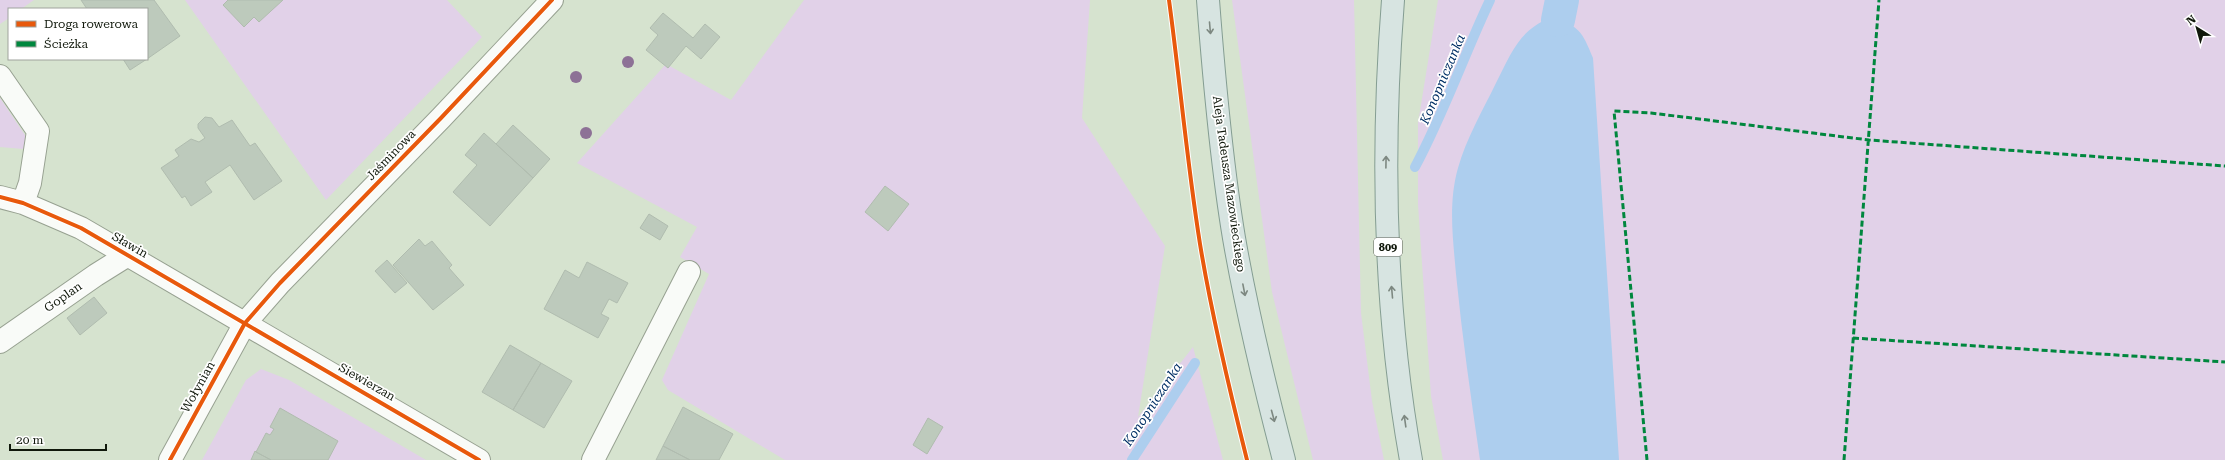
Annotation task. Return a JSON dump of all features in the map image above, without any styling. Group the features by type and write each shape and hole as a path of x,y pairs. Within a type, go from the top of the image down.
{"main road":[{"name":"Aleja Tadeusza Mazowieckiego","path":"1208,0 1212,57 1234,237 1256,350 1284,460"},
{"name":"809","path":"1393,0 1387,154 1388,242 1397,354 1411,460"}],"street":[{"name":"Jaśminowa","path":"245,323 280,283 552,0"},
{"path":"0,76 38,132 30,183 23,203"},
{"name":"Sławin","path":"0,197 23,203 81,228 245,323"},
{"name":"Goplan","path":"0,342 96,275 128,255"},
{"path":"593,460 689,272"},
{"name":"Wołynian","path":"170,460 245,323"},
{"name":"Siewierzan","path":"245,323 479,460"}],"shaded area":[{"path":"0,0 34,0 22,8 8,8 8,19 0,24"},
{"path":"185,0 447,0 482,37 326,200"},
{"path":"804,0 1090,0 1082,118 1165,246 1138,417 1193,347 1223,460 785,460 668,390 662,380 709,274 680,257 697,227 577,163 666,64 731,100"},
{"path":"1232,0 1354,0 1361,313 1372,401 1384,460 1313,460 1272,292"},
{"path":"1438,0 2225,0 2225,460 1443,460 1431,396 1418,204 1418,123"},
{"path":"0,98 29,141 23,149 0,147"},
{"path":"261,369 289,380 426,460 202,460 246,380"}],"water":[{"path":"1550,18 1567,23 1578,30 1586,41 1593,58 1619,460 1480,460 1458,297 1452,221 1455,181 1461,157 1470,135 1517,44 1531,29"}],"building":[{"path":"81,0 154,0 180,36 148,58 148,8 86,8"},
{"path":"228,0 283,0 259,22 254,17 244,27 223,5"},
{"path":"663,13 693,38 705,24 720,37 701,59 686,46 668,68 646,50 658,35 650,28"},
{"path":"124,60 145,60 130,70"},
{"path":"205,117 212,118 219,127 232,120 250,146 255,143 282,181 254,200 230,165 205,182 212,192 191,206 185,196 182,198 161,168 179,156 175,150 191,139 199,142 205,138 198,128 198,124"},
{"path":"513,125 550,159 533,178 496,144"},
{"path":"484,133 533,178 490,226 453,192 477,165 465,155"},
{"path":"885,186 909,204 888,231 865,212"},
{"path":"649,214 668,226 660,240 640,228"},
{"path":"419,239 425,246 432,241 452,265 449,268 464,285 433,310 393,265"},
{"path":"387,260 407,283 395,293 375,271"},
{"path":"587,262 628,283 617,303 609,299 601,314 609,318 598,338 544,309 565,270 579,278"},
{"path":"94,297 107,313 80,335 67,318"},
{"path":"510,345 541,363 513,410 482,392"},
{"path":"541,363 572,381 544,428 513,410"},
{"path":"683,407 733,434 719,460 690,460 663,446"},
{"path":"280,408 338,441 328,460 271,460 256,452 266,433 270,435 274,429 270,427"},
{"path":"928,418 943,427 927,454 913,445"},
{"path":"663,446 690,460 656,460"},
{"path":"255,451 256,452 271,460 251,460"}],"waterway":[{"name":"Konopniczanka","path":"1415,167 1445,105 1490,0"},
{"path":"1558,20 1562,0"},
{"name":"Konopniczanka","path":"1132,460 1195,363"}],"marked path":[{"path":"1844,460 1879,0"},
{"path":"1647,460 1614,111 1651,113 1869,140 2225,166"},
{"path":"1853,338 2225,362"}],"cycle path":[{"path":"170,460 245,323 280,283 441,118 552,0"},
{"path":"1169,0 1191,183 1200,244 1221,352 1247,460"},
{"path":"0,197 23,203 81,228 479,460"}]}
